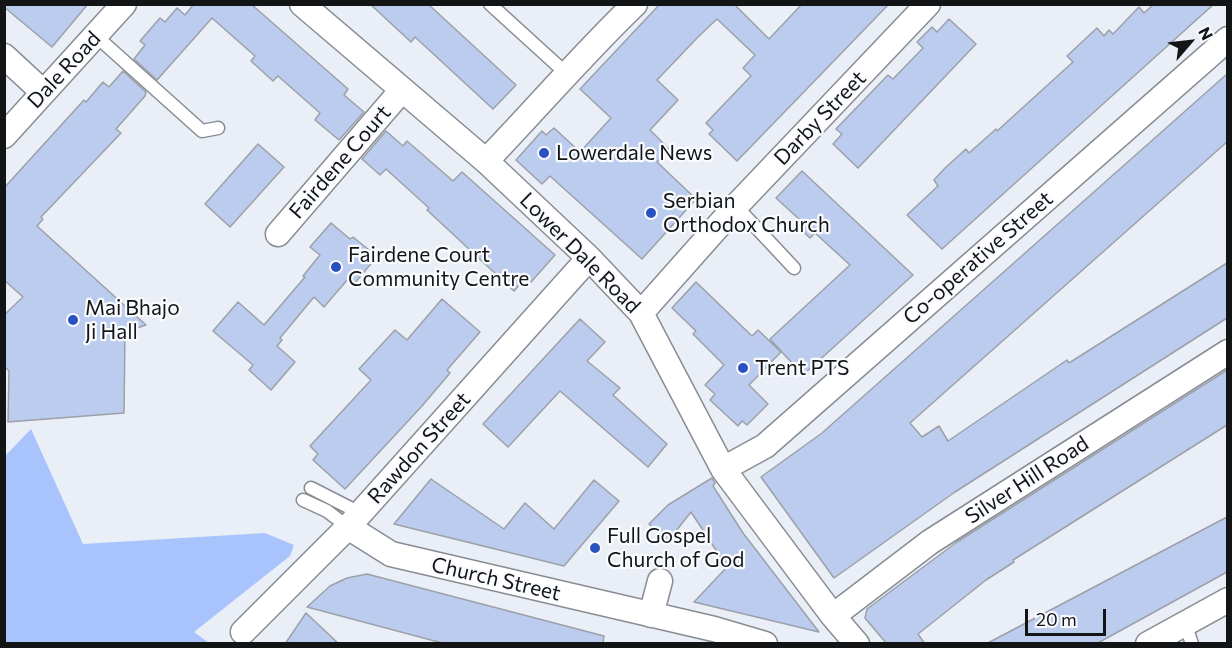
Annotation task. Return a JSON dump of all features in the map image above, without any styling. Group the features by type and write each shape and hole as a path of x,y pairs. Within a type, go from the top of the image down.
{"street":[{"name":"Dale Road","path":"4,136 124,4"},
{"name":"Lower Dale Road","path":"302,4 486,161 589,258 641,313 723,469 833,616 857,644"},
{"path":"486,161 568,75 598,39 635,4"},
{"name":"Darby Street","path":"641,313 736,206 928,4"},
{"name":"Co-operative Street","path":"723,469 765,446 1227,39"},
{"path":"4,56 43,92"},
{"name":"Fairdene Court","path":"278,234 402,90"},
{"name":"Rawdon Street","path":"243,632 354,520 589,258"},
{"name":"Silver Hill Road","path":"833,616 930,542 1227,352"},
{"name":"Church Street","path":"354,520 391,554 714,629 765,644"},
{"path":"651,615 660,581"},
{"path":"1148,644 1188,633 1227,600"}],"lane":[{"path":"490,4 568,75"},
{"path":"96,36 202,131 218,128"},
{"path":"736,206 794,268"},
{"path":"311,488 354,520"},
{"path":"303,500 354,520"}],"shaded area":[{"path":"31,429 83,544 265,533 294,545 290,556 194,632 209,643 5,643 5,456"}],"building":[{"path":"4,4 88,4 52,47 4,7"},
{"path":"194,4 251,4 348,89 344,95 364,112 339,140 315,120 320,113 278,76 273,81 251,61 255,56 212,18 157,80 134,59 145,45 140,41 160,18 165,22 177,8 185,15"},
{"path":"370,4 428,4 516,85 493,109 415,37 411,42"},
{"path":"660,4 734,4 769,39 802,4 889,4 737,161 709,134 713,130 706,123 751,76 743,68 755,55 717,19 698,37 657,80 678,100 650,130 669,149 657,162 696,199 642,259 550,176 542,184 516,160 542,131 546,135 554,128 580,152 611,118 580,89"},
{"path":"1154,4 1214,4 942,249 907,215 938,186 934,180 945,168 966,149 969,153 996,129 997,131 1073,62 1067,56 1097,28 1104,36 1109,30 1113,34 1139,7 1144,13"},
{"path":"949,19 976,44 858,168 833,144 842,134 836,129 888,75 893,79 923,48 917,42 932,27 937,32"},
{"name":"Mai Bhajo Ji Hall","path":"123,71 146,92 145,96 116,129 121,133 41,217 43,219 37,226 146,325 125,332 124,413 8,422 9,371 4,366 4,315 23,297 4,280 4,188 84,100 86,102 103,82 109,87"},
{"path":"1227,74 1227,142 910,423 922,437 939,426 948,441 1067,360 1069,363 1227,263 1227,318 955,492 834,578 761,477 822,433"},
{"path":"386,131 403,146 407,141 453,181 462,172 555,255 531,282 526,277 514,291 386,169 380,175 362,159"},
{"path":"258,144 284,167 230,227 205,204"},
{"path":"802,171 913,275 803,375 770,339 850,265 815,233 810,238 795,224 799,219 776,198"},
{"path":"331,223 350,239 353,237 369,250 366,253 374,260 354,284 348,279 324,307 314,297 280,338 282,340 277,346 295,362 271,390 249,370 253,365 213,331 238,302 264,325 305,277 303,276 320,255 310,247"},
{"path":"696,282 752,336 758,330 781,352 749,385 768,404 747,425 742,421 738,426 710,400 715,394 705,385 724,365 693,334 696,331 672,308"},
{"path":"442,299 480,332 447,370 450,373 422,406 345,489 313,460 318,454 310,446 371,380 359,369 395,330 407,340"},
{"path":"580,319 605,342 587,361 620,388 613,395 667,444 648,467 560,391 508,447 483,424"},
{"path":"1227,370 1227,425 1013,560 1014,562 986,580 918,634 925,644 887,644 865,618 867,609 957,542"},
{"path":"712,478 715,483 713,486 743,533 819,632 694,602 727,567 691,512 668,541 649,524 668,505"},
{"path":"431,479 504,529 525,503 554,529 594,480 619,501 564,566 394,524"},
{"path":"1227,517 1227,572 1096,644 986,644"},
{"path":"367,574 604,636 603,644 446,644 307,607 330,586 347,578"},
{"path":"306,613 339,644 285,644"}],"place":[{"name":"Lowerdale News","path":"544,153"},
{"name":"Serbian Orthodox Church","path":"651,213"},
{"name":"Fairdene Court Community Centre","path":"336,267"},
{"name":"Mai Bhajo Ji Hall","path":"73,320"},
{"name":"Trent PTS","path":"743,368"},
{"name":"Full Gospel Church of God","path":"595,548"}]}
